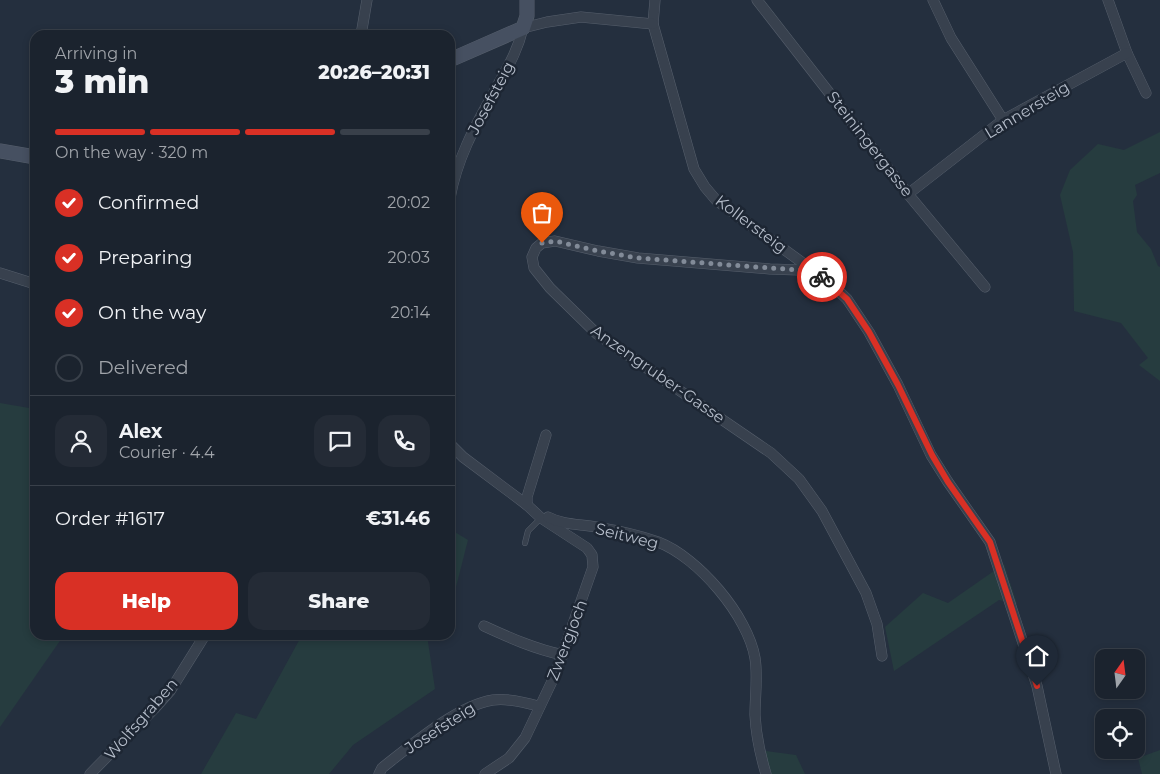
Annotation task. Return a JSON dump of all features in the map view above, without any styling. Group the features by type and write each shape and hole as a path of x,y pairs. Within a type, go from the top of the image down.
{"street":[{"path":"362,30 367,0"},
{"path":"523,28 527,16 526,0"},
{"name":"Kollersteig","path":"655,0 653,24 694,169 705,187 716,200 811,268 847,299 869,332 898,385 932,455 948,482 990,542 1037,686 1056,774"},
{"name":"Steiningergasse","path":"757,0 908,194 985,287"},
{"path":"932,0 951,38 1002,120"},
{"path":"1108,0 1127,53 1146,93"},
{"path":"455,58 523,28 547,22 581,17 653,24"},
{"name":"Josefsteig","path":"455,172 480,117 518,48 523,28"},
{"name":"Lannersteig","path":"908,194 1002,120 1127,53"},
{"path":"0,151 30,157"},
{"name":"Anzengruber-Gasse","path":"811,268 799,270 638,258 555,241 542,243 536,248 532,257 534,268 550,288 597,334 771,452 799,479 822,511 866,593 877,624 882,656"},
{"path":"0,273 30,282"},
{"path":"535,511 527,496 546,435"},
{"path":"455,449 535,511"},
{"name":"Zwergjoch","path":"485,774 509,758 525,738 538,706 563,655 593,567 592,555 587,548 535,511"},
{"name":"Seitweg","path":"535,511 558,522 597,527 659,542 694,563 707,576 733,608 752,646 755,660 755,715 759,750 766,774"},
{"path":"484,626 513,640 563,655"},
{"name":"Wolfsgraben","path":"90,774 170,691 202,640"},
{"name":"Josefsteig","path":"379,774 382,768 426,734 475,704 494,700 510,700 538,706"}],"lane":[{"path":"525,543 535,511"}],"green space":[{"path":"1160,132 1160,173 1135,185 1137,195 1133,201 1137,232 1151,249 1160,267 1160,381 1139,365 1148,358 1121,323 1074,311 1073,252 1060,195 1070,170 1098,144 1124,150"},
{"path":"0,403 30,408 30,640 61,640 0,727"},
{"path":"455,532 468,540 455,588"},
{"path":"1004,564 1017,604 999,600 894,671 885,627 923,593 948,603"},
{"path":"299,640 428,640 435,689 353,745 329,774 201,774 236,713 256,719"},
{"path":"758,750 796,755 805,774 766,774"},
{"path":"1160,750 1160,774 1142,774 1138,759 1145,759 1145,755"}],"way so far":[{"path":"542,243 555,241 638,258 799,270 811,268 822,277"}],"route":[{"path":"822,277 847,299 869,332 898,385 932,455 948,482 990,542 1037,686"}]}
